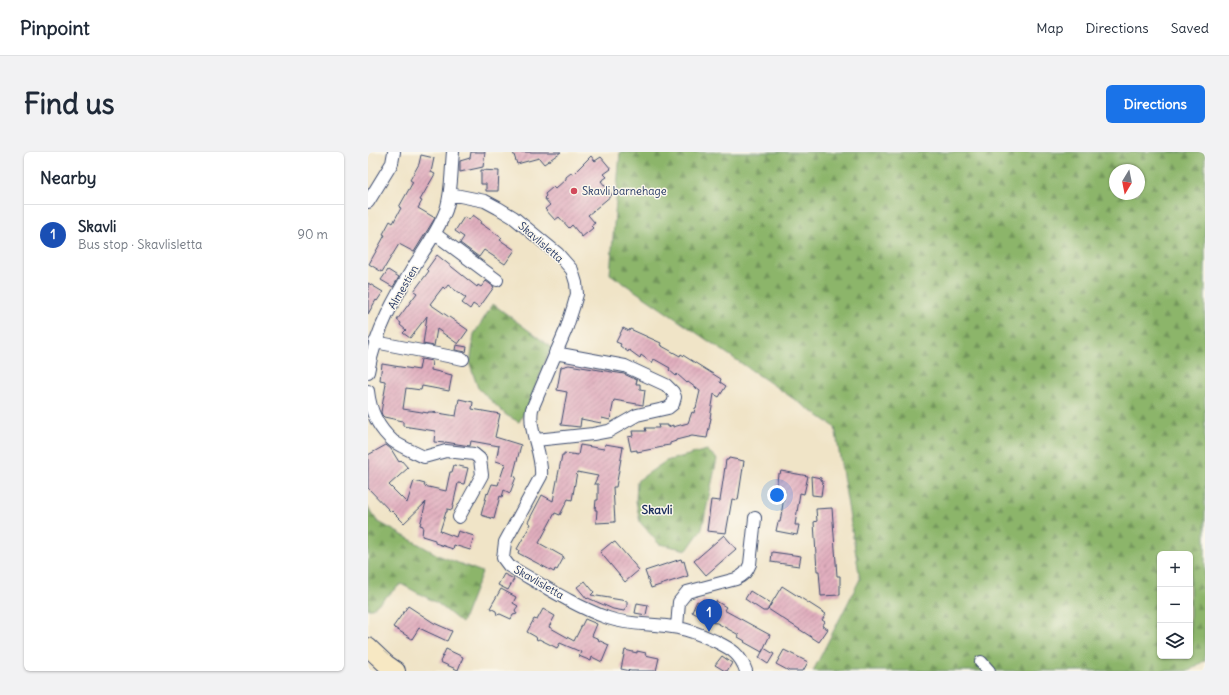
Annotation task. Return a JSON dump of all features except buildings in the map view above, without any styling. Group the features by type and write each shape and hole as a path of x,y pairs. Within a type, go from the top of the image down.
{"street":[{"path":"368,202 392,163 394,152"},
{"name":"Almestien","path":"368,372 375,342 389,310 435,234 446,210 450,194 453,152"},
{"name":"Skavlisletta","path":"450,194 485,201 513,217 558,254 572,270 576,283 577,294 567,326 532,409 531,422 542,468 541,476 504,542 503,558 509,566 592,612 625,622 677,627 697,633 730,648 740,657 746,671"},
{"path":"435,234 497,280"},
{"path":"375,342 463,359"},
{"path":"536,440 609,431 637,415 668,408 673,404 675,397 673,392 666,385 625,366 556,353"},
{"path":"368,391 374,416 382,430 394,441 424,457 446,451 474,454 480,458 482,475 459,517"},
{"path":"677,627 679,602 687,592 736,579 743,576 747,571 750,564 755,518"},
{"path":"368,647 396,671"},
{"path":"981,662 989,671"}],"green space":[{"path":"620,152 1205,152 1205,660 1189,671 813,671 860,579 835,427 610,274"},
{"path":"493,304 551,347 527,408 519,422 506,415 478,388 470,365 474,334"},
{"path":"707,450 717,459 702,529 687,550 659,544 640,522 636,501 637,481 666,461"},
{"path":"368,507 377,521 440,556 482,572 462,623 437,603 401,584 372,609 368,609"}],"place":[{"name":"Skavli barnehage","path":"574,191"},
{"name":"Skavli","path":"709,632"}],"district":[{"name":"Skavli","path":"657,510"}]}
